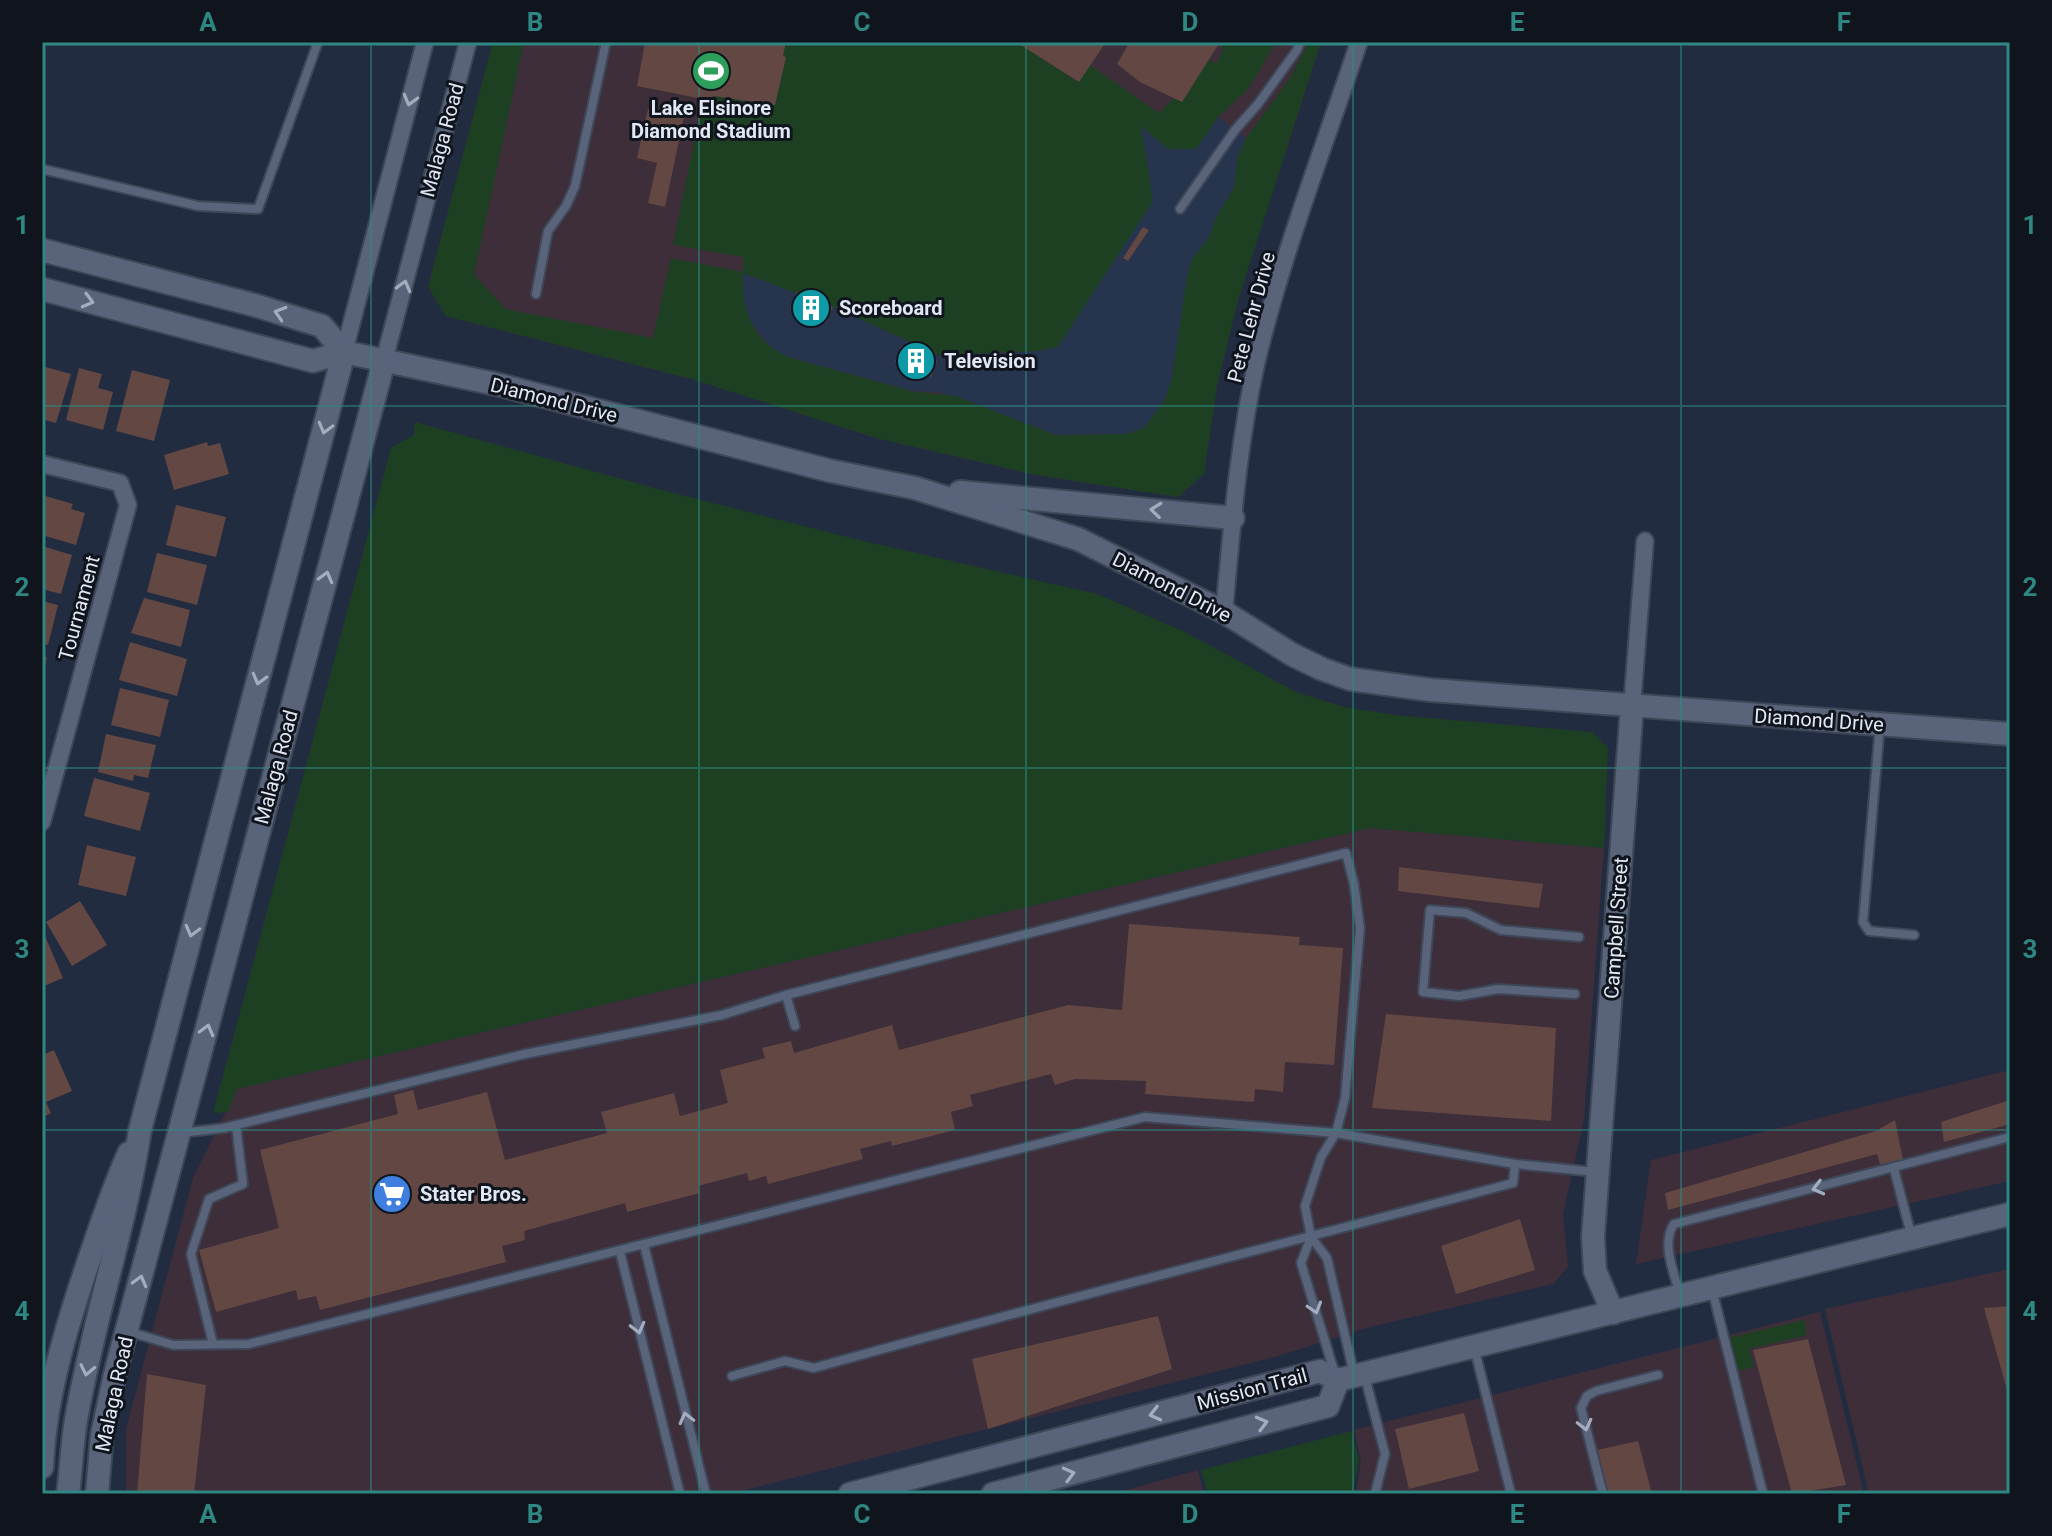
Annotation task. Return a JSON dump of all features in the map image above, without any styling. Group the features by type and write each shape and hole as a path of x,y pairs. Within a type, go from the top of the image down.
{"street":[{"name":"Malaga Road","path":"68,1494 76,1422 132,1183 140,1130 425,42"},
{"name":"Malaga Road","path":"97,1494 102,1435 127,1331 468,42"},
{"name":"Pete Lehr Drive","path":"1224,612 1241,449 1257,360 1359,42"},
{"path":"42,250 254,305 322,326 344,352"},
{"name":"Diamond Drive","path":"42,289 313,361 344,352 500,385 831,471 915,488 1078,539 1224,612 1293,655 1350,679 1388,686 2010,734"},
{"name":"Tournament","path":"42,464 120,483 128,505 42,822"},
{"path":"915,488 1233,518"},
{"name":"Campbell Street","path":"1613,1313 1595,1271 1593,1237 1645,541"},
{"path":"42,1467 54,1380 73,1306 114,1186 140,1130"},
{"path":"1352,1376 2010,1214"},
{"name":"Mission Trail","path":"850,1494 1320,1371 1352,1376 1328,1406 1024,1490 993,1494"}],"lane":[{"path":"42,169 198,206 258,209 318,42"},
{"path":"536,294 548,231 566,206 575,186 606,42"},
{"path":"1180,209 1300,42"},
{"path":"1881,724 1863,922 1869,931 1914,935"},
{"path":"180,1133 236,1125 525,1054 722,1015 786,995 1346,853 1360,928 1345,1098 1336,1133 1321,1157 1305,1206 1311,1237 1327,1258 1352,1376"},
{"path":"1575,994 1498,989 1459,996 1423,992 1430,910 1466,913 1501,930 1579,937"},
{"path":"786,995 795,1026"},
{"path":"127,1331 173,1345 249,1344 1145,1117 1336,1133 1515,1164 1596,1172"},
{"path":"213,1344 191,1254 209,1199 243,1184 236,1125"},
{"path":"1680,1297 1668,1243 1674,1224 2010,1137"},
{"path":"732,1376 785,1361 814,1368 1237,1253 1311,1237 1513,1183 1515,1164"},
{"path":"1894,1169 1913,1238"},
{"path":"1311,1237 1301,1263 1385,1454 1375,1494"},
{"path":"644,1245 706,1494"},
{"path":"620,1252 680,1494"},
{"path":"1712,1289 1763,1494"},
{"path":"1473,1346 1511,1494"},
{"path":"1603,1494 1581,1408 1587,1396 1596,1391 1658,1375"}],"shaded area":[{"path":"493,42 1321,42 1238,300 1217,386 1204,474 1178,497 1036,475 876,438 695,380 446,316 428,287"},
{"path":"1218,117 1246,138 1239,156 1238,172 1209,238 1192,259 1172,378 1165,400 1144,428 1126,434 1056,435 938,392 912,391 788,357 772,350 746,316 742,293 743,272 833,307 939,355 1036,351 1057,347 1141,125 1196,149"},
{"path":"1370,828 1604,848 1584,1120 1563,1214 1568,1267 1553,1284 1366,1328 1278,1356 729,1494 126,1494 126,1429 193,1178 237,1089"},
{"path":"2010,1070 2010,1181 1636,1264 1651,1160"},
{"path":"2010,1269 2010,1494 1869,1494 1825,1309"},
{"path":"1820,1312 1864,1494 1356,1494 1361,1460 1354,1430"},
{"path":"1198,1470 1204,1494 1112,1494"}],"green space":[{"path":"493,42 524,42 474,275 506,309 653,338 671,258 743,272 743,257 673,245 703,99 713,101 713,96 775,105 786,57 783,56 786,42 1016,42 1078,82 1090,65 1159,113 1174,98 1182,102 1209,60 1216,64 1224,48 1220,42 1276,42 1249,88 1218,117 1196,149 1168,149 1141,126 1153,201 1058,347 1036,351 939,355 833,307 743,273 744,299 752,323 766,342 788,357 911,391 956,396 1056,435 1126,434 1144,428 1165,400 1172,378 1192,259 1209,238 1214,222 1234,187 1238,156 1246,138 1290,78 1309,42 1321,42 1238,300 1217,386 1204,474 1178,497 1036,475 876,438 695,380 446,316 428,287"},
{"path":"415,422 654,488 863,541 1097,594 1185,632 1296,692 1345,707 1394,715 1592,732 1608,748 1604,848 1370,828 237,1089 228,1112 213,1113 391,448 414,435"},
{"path":"1804,1320 1807,1335 1749,1349 1754,1367 1737,1371 1728,1338"},
{"path":"1352,1431 1359,1460 1353,1494 1208,1494 1201,1470"}],"building":[{"name":"Lake Elsinore Diamond Stadium","path":"645,42 786,42 783,56 786,57 775,105 713,96 713,101 637,86"},
{"path":"1016,42 1106,42 1079,82"},
{"path":"1124,42 1220,42 1182,102 1140,82 1117,64 1128,45"},
{"path":"648,109 684,117 665,207 648,203 657,163 637,158"},
{"path":"1143,227 1149,230 1128,261 1123,258"},
{"name":"Scoreboard","path":"797,292 833,307 826,323 790,308"},
{"name":"Television","path":"901,346 937,361 931,377 895,361"},
{"path":"42,366 71,374 56,423 42,419"},
{"path":"79,368 102,374 98,388 113,392 103,430 66,420"},
{"path":"132,370 170,380 154,441 116,431"},
{"path":"207,442 208,446 220,443 229,474 174,490 164,455"},
{"path":"42,495 73,504 71,509 85,513 76,545 42,535"},
{"path":"176,505 226,517 216,557 166,545"},
{"path":"42,546 72,555 61,594 42,589"},
{"path":"157,553 207,565 197,605 147,592"},
{"path":"144,598 190,610 181,647 131,633"},
{"path":"42,601 58,605 48,645 42,643"},
{"path":"130,642 187,659 177,696 119,680"},
{"path":"42,656 47,657 43,675 42,675"},
{"path":"120,688 169,700 160,737 111,725"},
{"path":"106,734 156,745 148,778 134,775 133,781 98,772"},
{"path":"94,778 150,793 140,831 84,816"},
{"path":"87,845 136,857 126,896 78,885"},
{"path":"1399,867 1543,884 1539,908 1398,891"},
{"path":"80,901 107,945 72,966 46,922"},
{"path":"1129,924 1300,937 1299,945 1343,948 1334,1065 1285,1062 1283,1092 1255,1089 1254,1102 1145,1094 1146,1081 1075,1079 1055,1085 1051,1074 970,1095 973,1106 951,1112 955,1130 892,1146 891,1141 860,1149 863,1159 768,1184 766,1176 749,1181 747,1173 698,1186 700,1193 627,1212 625,1203 524,1231 525,1240 502,1246 506,1262 320,1310 316,1296 298,1300 296,1290 216,1312 199,1250 279,1228 260,1150 398,1114 394,1095 413,1090 418,1110 487,1092 505,1160 607,1133 601,1112 674,1093 680,1116 728,1103 720,1070 765,1058 762,1048 791,1041 794,1053 892,1025 899,1050 1068,1005 1122,1010"},
{"path":"42,929 63,978 42,987"},
{"path":"1386,1014 1556,1028 1551,1121 1372,1108"},
{"path":"54,1050 72,1091 46,1102 51,1113 42,1118 42,1055"},
{"path":"2010,1100 2010,1124 1944,1142 1941,1122"},
{"path":"1895,1120 1903,1160 1881,1167 1877,1154 1668,1210 1665,1193 1876,1131"},
{"path":"1520,1219 1535,1270 1456,1294 1441,1246"},
{"path":"2010,1306 2010,1396 2009,1397 1984,1308"},
{"path":"1158,1316 1172,1369 988,1429 972,1359"},
{"path":"1808,1339 1846,1485 1792,1494 1753,1350"},
{"path":"147,1374 206,1385 194,1494 137,1494"},
{"path":"1464,1413 1479,1471 1409,1489 1395,1429"},
{"path":"1638,1441 1652,1494 1608,1494 1597,1450"}],"place":[{"name":"Lake Elsinore Diamond Stadium","path":"711,71"},
{"name":"Scoreboard","path":"811,308"},
{"name":"Television","path":"916,361"},
{"name":"Stater Bros.","path":"392,1194"}]}
